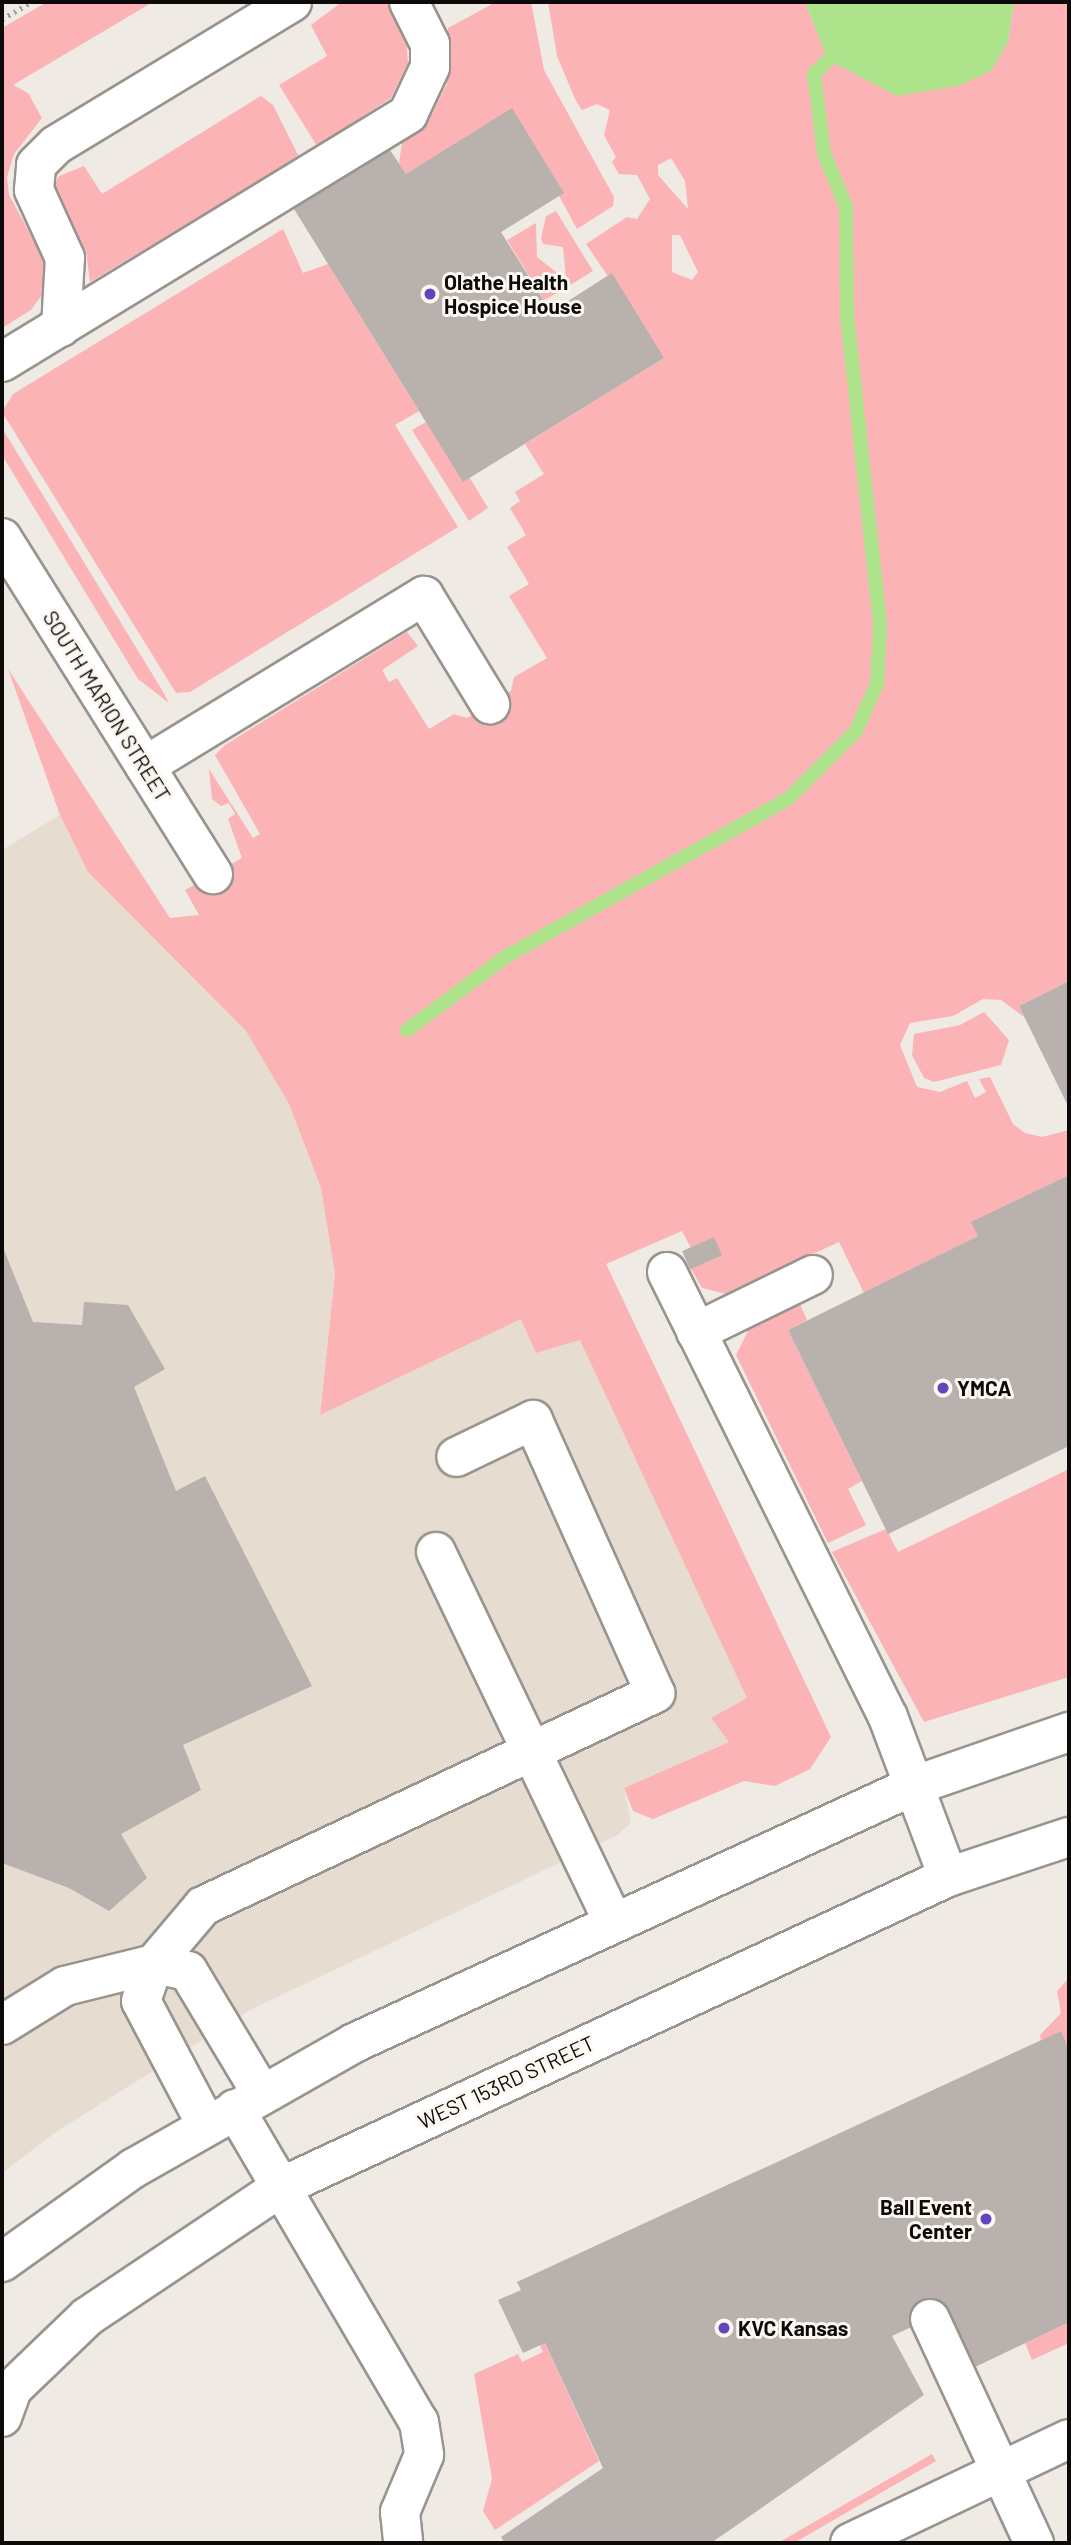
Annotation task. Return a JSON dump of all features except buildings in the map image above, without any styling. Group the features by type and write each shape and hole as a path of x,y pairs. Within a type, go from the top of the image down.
{"street":[{"path":"61,327 65,258 34,190 36,165 56,145 292,2"},
{"path":"2,362 408,114 423,88 430,56 409,2"},
{"name":"SOUTH MARION STREET","path":"2,538 213,874"},
{"path":"145,766 424,596 490,704"},
{"path":"667,1272 888,1717 948,1877"},
{"path":"696,1332 813,1275"},
{"path":"402,2543 400,2512 424,2455 419,2422 283,2186 235,2110 141,2001 154,1964 203,1906 655,1693 533,1420 456,1457"},
{"path":"436,1552 614,1923"},
{"path":"2,2262 134,2168 354,2043 913,1786 1069,1732"},
{"name":"WEST 153RD STREET","path":"2,2417 12,2389 87,2317 283,2186 948,1877 1069,1837"},
{"path":"2,2025 65,1986 154,1964 188,1971 235,2110"},
{"path":"930,2319 1034,2543"},
{"path":"850,2543 1069,2439"}],"path":[{"path":"2,19 32,2"}],"shaded area":[{"path":"47,2 153,2 13,85 28,93 42,118 14,154 7,177 9,195 44,259 45,291 31,310 2,328 2,28"},
{"path":"342,2 386,2 406,36 408,63 391,98 317,146 279,85 327,56 311,25"},
{"path":"496,2 531,2 544,70 614,197 613,206 577,229 512,109 406,174 399,163 402,143 432,114 447,84 448,28"},
{"path":"548,2 805,2 828,60 1008,42 1014,2 1069,2 1069,981 1019,1006 1024,1017 1001,1000 983,999 953,1016 910,1023 900,1045 917,1087 940,1092 967,1081 975,1098 986,1092 979,1079 990,1077 1013,1124 1025,1133 1042,1137 1069,1130 1069,1175 972,1222 978,1236 864,1293 839,1242 726,1294 702,1288 691,1269 722,1255 691,1248 682,1231 606,1264 831,1737 810,1769 775,1786 744,1781 653,1819 633,1811 624,1788 729,1742 711,1718 747,1698 580,1340 536,1353 521,1319 320,1415 335,1274 321,1188 289,1104 246,1031 88,872 60,815 8,669 170,918 199,915 185,890 242,858 228,819 235,814 229,803 221,806 212,799 209,769 253,838 260,834 215,755 225,745 407,632 418,646 382,670 389,682 397,678 429,729 454,714 467,718 511,691 514,677 547,658 509,596 529,584 507,547 526,535 510,508 520,501 515,492 544,474 525,444 664,358 586,244 627,217 637,219 650,199 637,175 619,174 612,162 616,157 604,135 610,110 597,104 582,110 557,56","holes":["671,158 685,181 688,209 658,175 658,165","672,235 680,235 698,272 692,280 672,272"]},
{"path":"805,2 1014,2 1008,42 991,71 958,86 897,96 828,60"},
{"path":"261,96 273,105 299,157 90,282 86,251 53,187 59,176 84,166 102,194"},
{"path":"556,211 593,271 567,287 563,247 543,244 541,238 546,216"},
{"path":"536,223 537,257 561,276 557,293 544,300 507,240"},
{"path":"283,229 303,273 328,264 419,411 395,425 458,527 190,692 176,693 2,412 13,394"},
{"path":"426,422 463,481 470,478 488,508 469,521 412,430"},
{"path":"2,428 169,703 138,679 2,455"},
{"path":"60,815 88,872 246,1031 289,1104 321,1188 335,1274 320,1414 521,1319 580,1339 748,1698 729,1742 624,1788 631,1823 616,1836 250,2010 56,2132 2,2173 2,850"},
{"path":"984,1012 1009,1040 1001,1065 934,1082 924,1078 912,1055 914,1034 960,1025"},
{"path":"799,1302 807,1320 788,1330 862,1481 848,1489 866,1525 828,1543 736,1355 750,1327"},
{"path":"1067,1470 1069,1677 924,1722 832,1552 886,1529 898,1552"},
{"path":"1069,1978 1069,2049 1061,2031 1041,2041 1040,2035 1061,2013 1057,1991"},
{"path":"1069,2322 1069,2343 1032,2360 1025,2343"},
{"path":"544,2341 599,2461 495,2530 483,2511 492,2479 474,2374 518,2354 522,2362 543,2352 539,2343"},
{"path":"932,2454 936,2461 794,2543 778,2543"}],"waterway":[{"path":"407,1030 507,956 788,799 856,731 877,684 880,624 847,316 846,207 824,153 814,74 828,60"}],"place":[{"name":"Olathe Health Hospice House","path":"430,294"},
{"name":"YMCA","path":"943,1388"},
{"name":"Ball Event Center","path":"986,2219"},
{"name":"KVC Kansas","path":"724,2328"}]}
